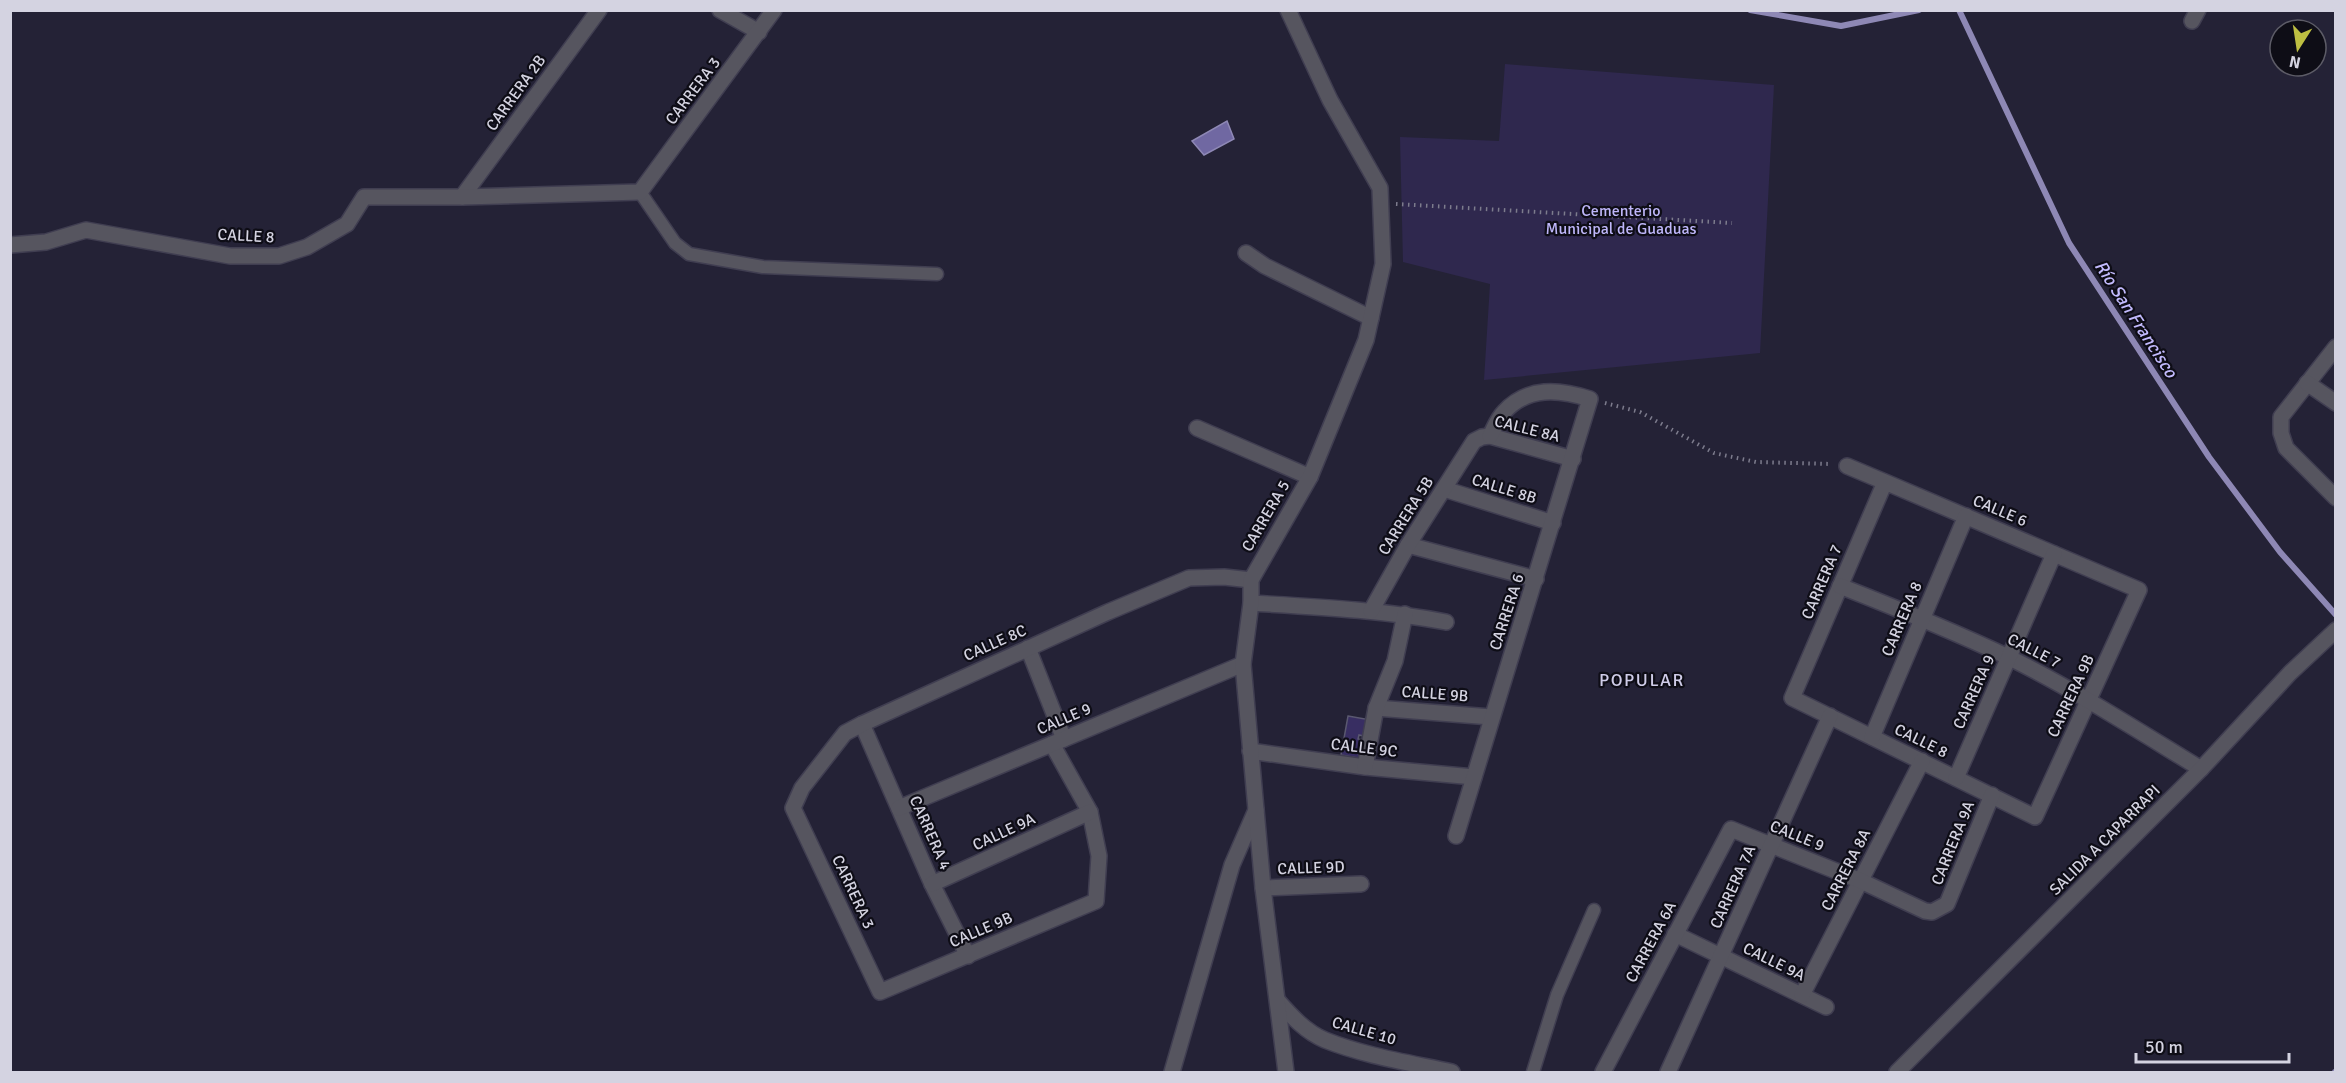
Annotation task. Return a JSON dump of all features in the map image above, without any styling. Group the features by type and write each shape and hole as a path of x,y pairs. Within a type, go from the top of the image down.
{"street":[{"name":"CARRERA 2B","path":"462,197 599,10"},
{"path":"720,10 759,32"},
{"name":"CARRERA 3","path":"640,192 774,10"},
{"name":"CARRERA 5","path":"1286,1072 1263,888 1243,664 1251,603 1251,580 1310,477 1366,340 1383,264 1380,188 1330,100 1288,10"},
{"name":"CALLE 8","path":"10,245 46,242 86,230 230,256 279,256 307,247 346,224 364,197 640,192"},
{"path":"1246,253 1265,266 1371,318"},
{"path":"2336,347 2281,417 2281,433 2286,447 2336,498"},
{"path":"2307,384 2336,403"},
{"path":"1490,436 1502,414 1518,399 1543,392 1567,391 1590,399"},
{"name":"CARRERA 6","path":"1456,836 1590,399"},
{"path":"1197,428 1310,477"},
{"name":"CALLE 8A","path":"1474,441 1482,436 1490,436 1573,459"},
{"name":"CARRERA 5B","path":"1371,611 1408,545 1474,441"},
{"name":"CALLE 6","path":"1847,466 2139,590"},
{"name":"CARRERA 7","path":"1792,698 1885,482"},
{"name":"CALLE 8B","path":"1444,489 1553,523"},
{"name":"CARRERA 8","path":"1872,737 1966,516"},
{"path":"1408,545 1536,579"},
{"name":"CARRERA 9","path":"1956,778 2054,554"},
{"name":"CALLE 8C","path":"793,808 802,788 845,733 862,724 1189,578 1224,577 1251,580"},
{"name":"CALLE 7","path":"1840,586 1922,618 2008,658 2088,700 2201,769"},
{"name":"CARRERA 9B","path":"2035,817 2139,590"},
{"path":"1251,603 1405,614 1446,622"},
{"path":"1365,767 1376,708 1395,661 1405,614"},
{"name":"SALIDA A CAPARRAPI","path":"1897,1072 2201,769 2290,673 2336,630"},
{"path":"1028,648 1058,741 1090,812"},
{"name":"CALLE 9","path":"899,808 1243,664"},
{"name":"CALLE 8","path":"1792,698 2035,817"},
{"name":"CALLE 9B","path":"1376,708 1491,717"},
{"name":"CARRERA 7A","path":"1668,1072 1830,716"},
{"name":"CARRERA 4","path":"862,724 932,884 968,956"},
{"name":"CALLE 9C","path":"1251,751 1365,767 1474,777"},
{"name":"CARRERA 8A","path":"1802,995 1922,761"},
{"name":"CARRERA 9A","path":"1947,904 1992,795"},
{"name":"CARRERA 3","path":"793,808 880,992"},
{"path":"1172,1072 1232,865 1256,810"},
{"name":"CALLE 9B","path":"880,992 1096,901 1099,856 1090,812"},
{"name":"CALLE 9A","path":"932,884 1090,812"},
{"name":"CALLE 9","path":"1731,829 1861,881 1925,911 1932,912 1947,904"},
{"name":"CARRERA 6A","path":"1603,1072 1731,829"},
{"name":"CALLE 9D","path":"1263,888 1361,884"},
{"name":"CALLE 9A","path":"1675,934 1826,1007"},
{"name":"CALLE 10","path":"1278,1001 1296,1021 1323,1039 1358,1050 1452,1072"}],"lane":[{"path":"640,192 675,243 689,254 763,267 937,274"},
{"path":"1533,1072 1557,995 1594,910"}],"path":[{"path":"1380,203 1732,224"},
{"path":"1590,399 1640,412 1714,453 1756,462 1797,462 1847,466"}],"green space":[{"name":"Cementerio Municipal de Guaduas","path":"1505,64 1774,85 1760,353 1484,380 1490,284 1403,262 1400,137 1499,141"}],"shaded area":[{"path":"1227,121 1234,139 1204,155 1192,141"}],"building":[{"path":"1348,716 1371,720 1368,737 1359,735 1358,739 1367,741 1363,759 1341,755"}],"waterway":[{"name":"Río San Francisco","path":"1750,10 1841,26 1919,10"},
{"name":"Río San Francisco","path":"1959,10 2069,243 2209,457 2280,552 2336,615"}],"district":[{"name":"POPULAR","path":"1642,680"}]}
